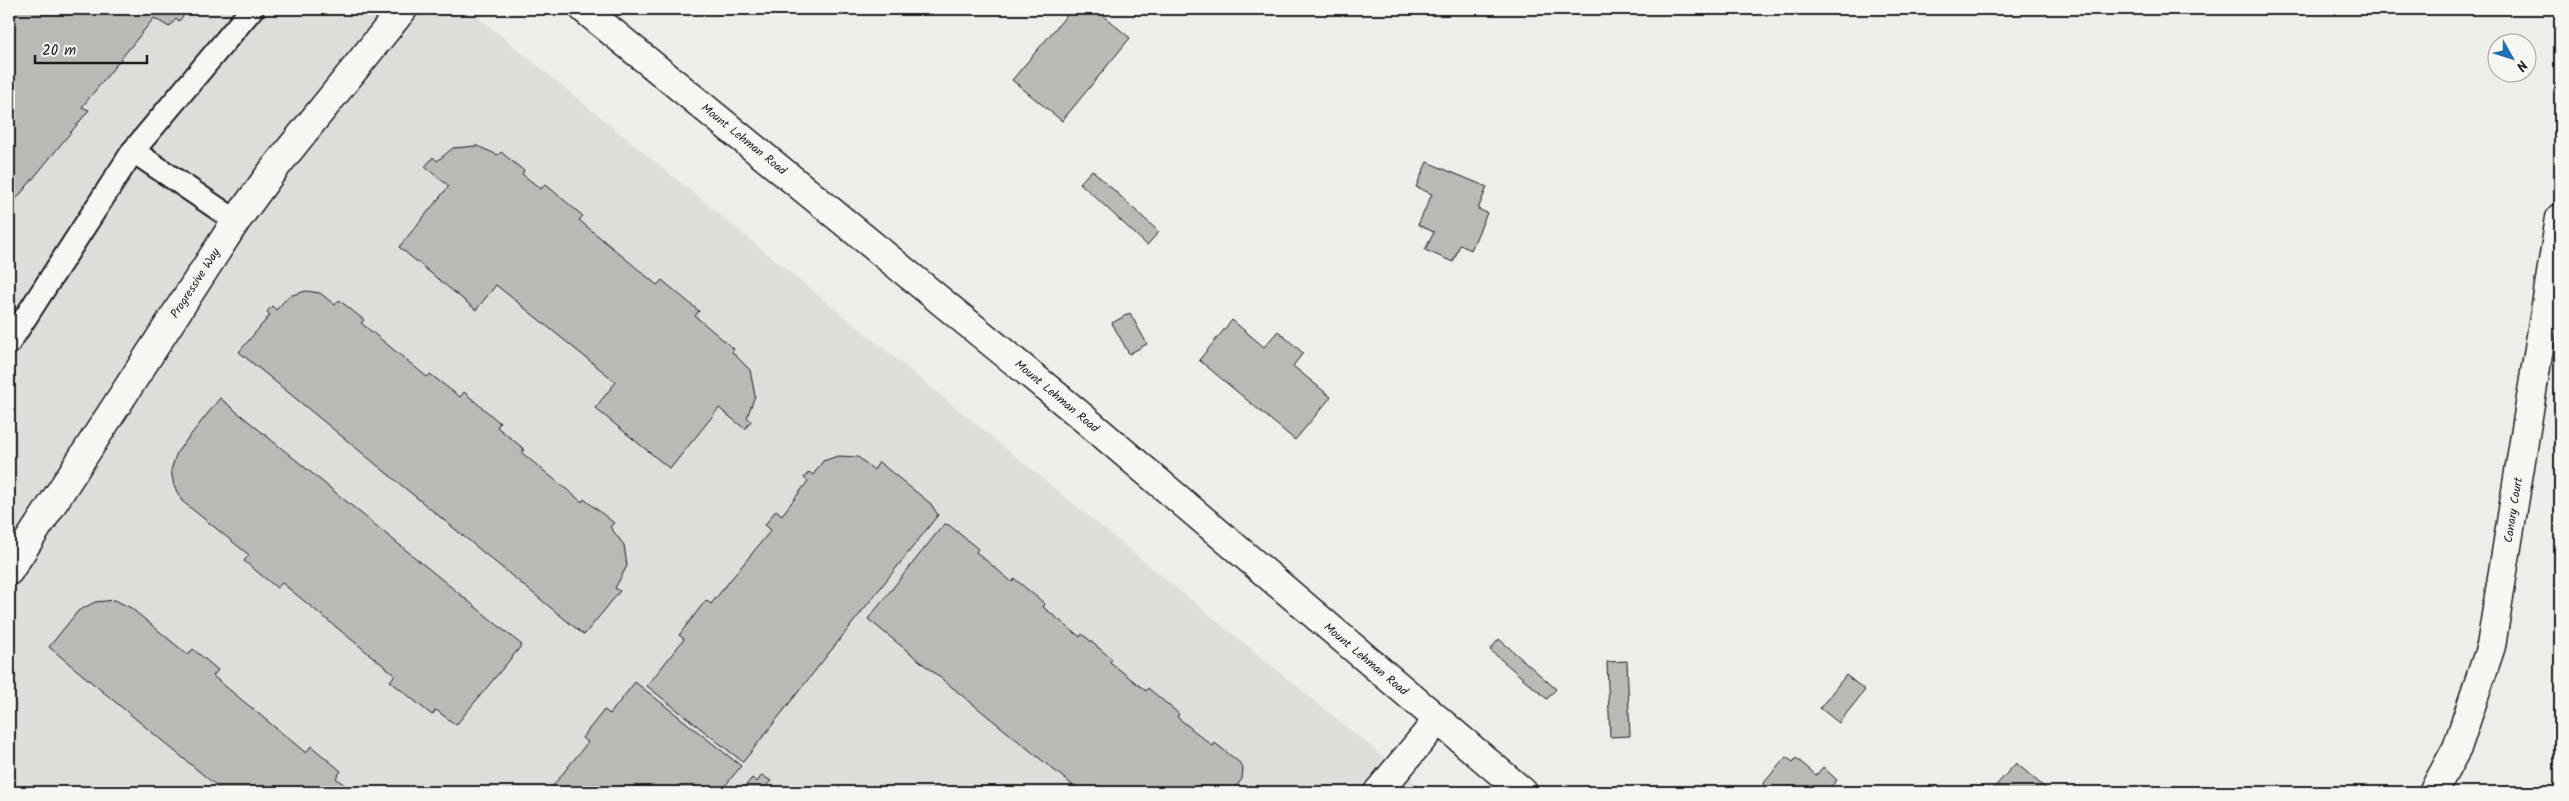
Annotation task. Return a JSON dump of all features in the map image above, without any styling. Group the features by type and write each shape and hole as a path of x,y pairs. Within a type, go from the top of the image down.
{"street":[{"name":"Progressive Way","path":"9,571 236,221 274,169 403,9"},
{"name":"Mount Lehman Road","path":"584,9 1074,410 1523,792"},
{"name":"Canary Court","path":"2433,792 2457,748 2491,646 2560,218"},
{"path":"1378,792 1438,720"}],"lane":[{"path":"9,343 133,151 252,9"},
{"path":"133,151 236,221"}],"shaded area":[{"path":"9,9 468,9 1426,792 9,792"}],"building":[{"path":"9,9 189,9 179,21 176,19 169,27 154,18 82,107 89,110 9,208"},
{"path":"1072,9 1095,9 1130,38 1062,121 1012,80"},
{"path":"477,146 498,155 501,152 524,171 522,174 541,189 545,184 583,216 579,220 657,285 662,280 699,311 695,316 734,349 732,352 750,370 755,396 747,417 751,421 745,429 719,408 670,469 595,408 616,382 496,285 476,310 399,247 449,186 425,167 433,157 437,161 453,148"},
{"path":"1427,162 1487,187 1478,209 1487,213 1471,250 1460,245 1453,262 1425,250 1434,232 1418,225 1432,194 1416,187"},
{"path":"1092,170 1159,232 1147,245 1080,183"},
{"path":"306,291 320,293 335,305 339,300 364,320 361,323 427,377 430,374 460,397 464,392 500,423 497,427 524,449 522,453 582,502 584,499 614,523 610,527 624,545 627,566 615,588 620,591 584,635 239,352 270,315 267,312 272,306 276,310 289,296"},
{"path":"1130,313 1147,344 1129,354 1112,323"},
{"path":"1232,320 1264,347 1278,331 1303,353 1293,366 1331,397 1295,440 1199,360"},
{"path":"220,398 522,645 456,725 436,710 432,715 390,681 395,675 282,583 277,588 244,561 249,555 182,501 174,486 171,470 177,452"},
{"path":"838,456 858,457 874,470 879,462 931,504 938,515 743,762 647,686 684,639 679,635 706,600 711,604 771,530 765,525 776,510 782,515 808,481 804,478 809,472 813,475 823,461"},
{"path":"944,524 949,525 978,549 976,552 1012,582 1015,579 1045,604 1043,607 1080,637 1082,634 1112,659 1110,662 1146,691 1148,688 1179,714 1177,717 1213,746 1215,743 1240,763 1243,768 1242,779 1232,792 1081,792 868,619"},
{"path":"115,600 131,608 188,655 193,649 218,670 213,676 306,753 311,746 341,771 336,778 353,792 224,792 49,647 78,611 95,602"},
{"path":"1499,639 1556,689 1547,699 1490,650"},
{"path":"1627,661 1630,736 1610,737 1607,662"},
{"path":"1846,675 1865,690 1839,723 1820,708"},
{"path":"635,682 741,766 720,792 548,792 588,742 582,738 604,710 610,714"},
{"path":"1786,757 1793,762 1796,758 1816,775 1823,767 1837,780 1826,792 1773,792 1763,784"},
{"path":"2016,763 2050,792 1990,792"},
{"path":"762,775 771,781 764,788 768,792 740,792 752,778 757,782"}]}
